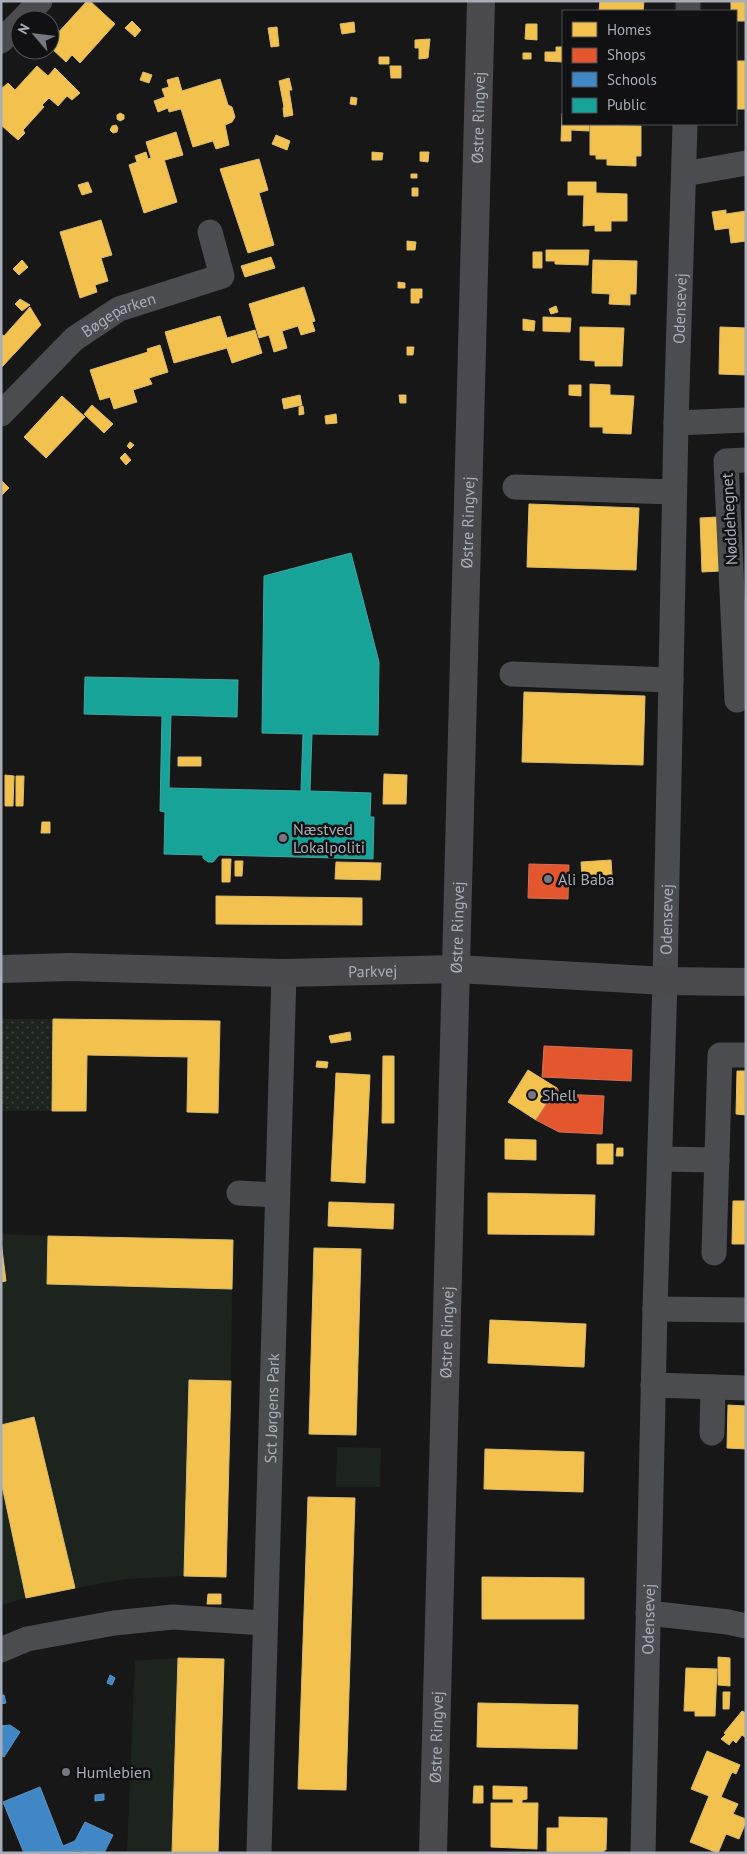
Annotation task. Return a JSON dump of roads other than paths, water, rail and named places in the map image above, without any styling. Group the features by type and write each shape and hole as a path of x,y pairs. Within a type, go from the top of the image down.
{"street":[{"name":"Østre Ringvej","path":"433,1853 481,1"},
{"path":"1,41 10,32"},
{"name":"Odensevej","path":"643,1853 653,1385 665,981 674,492 685,125"},
{"path":"684,174 746,163"},
{"name":"Bøgeparken","path":"1,414 74,339 119,309 222,276 210,232"},
{"path":"676,423 746,420"},
{"name":"Nøddehegnet","path":"737,700 739,598 726,461 746,460"},
{"path":"515,486 674,492"},
{"path":"512,674 671,680"},
{"name":"Parkvej","path":"1,969 71,967 284,973 457,970 665,981 746,982"},
{"name":"Sct Jørgens Park","path":"259,1853 284,973"},
{"path":"714,1253 720,1055 746,1055"},
{"path":"660,1159 717,1160"},
{"path":"240,1192 277,1195"},
{"path":"655,1309 746,1310"},
{"path":"653,1385 746,1388"},
{"path":"712,1433 713,1387"},
{"path":"648,1614 728,1622 746,1626"},
{"path":"1,1650 26,1639 114,1623 173,1617 265,1623"}],"place":[{"name":"Næstved Lokalpoliti","path":"283,838"},
{"name":"Ali Baba","path":"548,879"},
{"name":"Shell","path":"532,1095"},
{"name":"Humlebien","path":"66,1772"}]}
